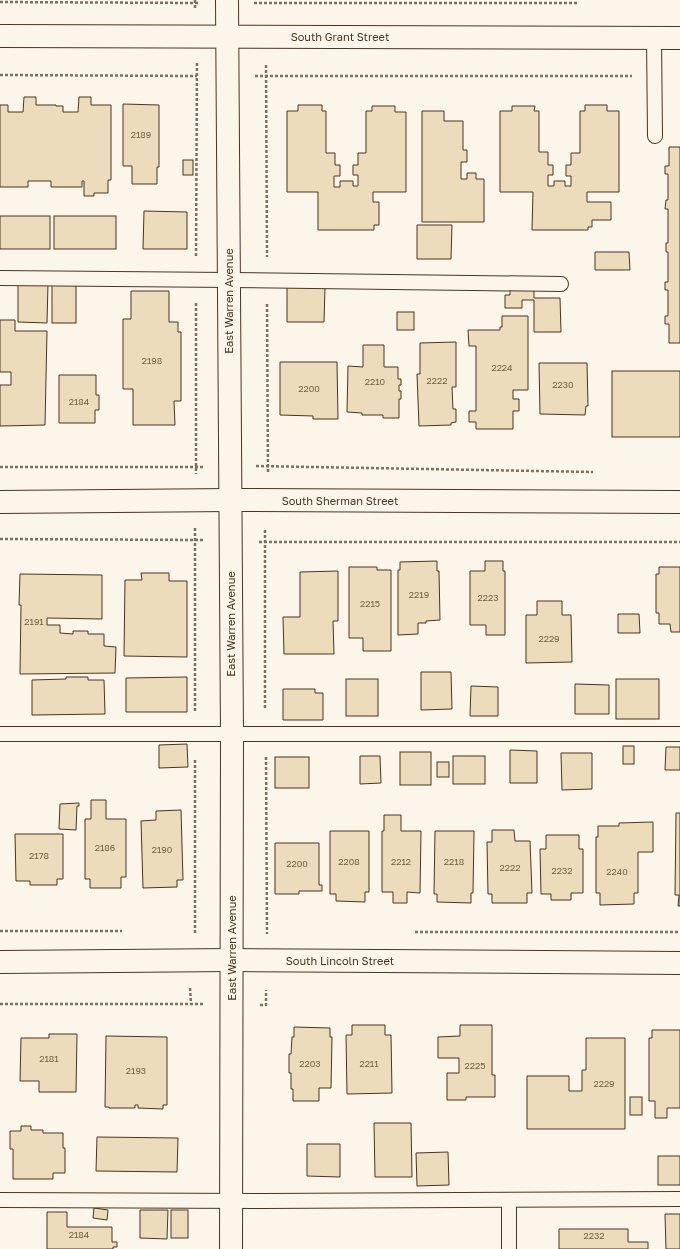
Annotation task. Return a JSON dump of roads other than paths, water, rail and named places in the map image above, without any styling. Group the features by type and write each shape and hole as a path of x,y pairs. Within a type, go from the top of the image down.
{"street":[{"name":"East Warren Avenue","path":"227,0 232,734 231,1249"},
{"name":"South Grant Street","path":"0,36 680,38"},
{"name":"South Sherman Street","path":"0,502 230,500 680,502"},
{"name":"South Lincoln Street","path":"0,962 232,960 680,963"}],"lane":[{"path":"654,38 655,136"},
{"path":"0,278 561,284"},
{"path":"0,734 680,734"},
{"path":"0,1200 231,1201 680,1199"},
{"path":"509,1200 509,1249"}]}
